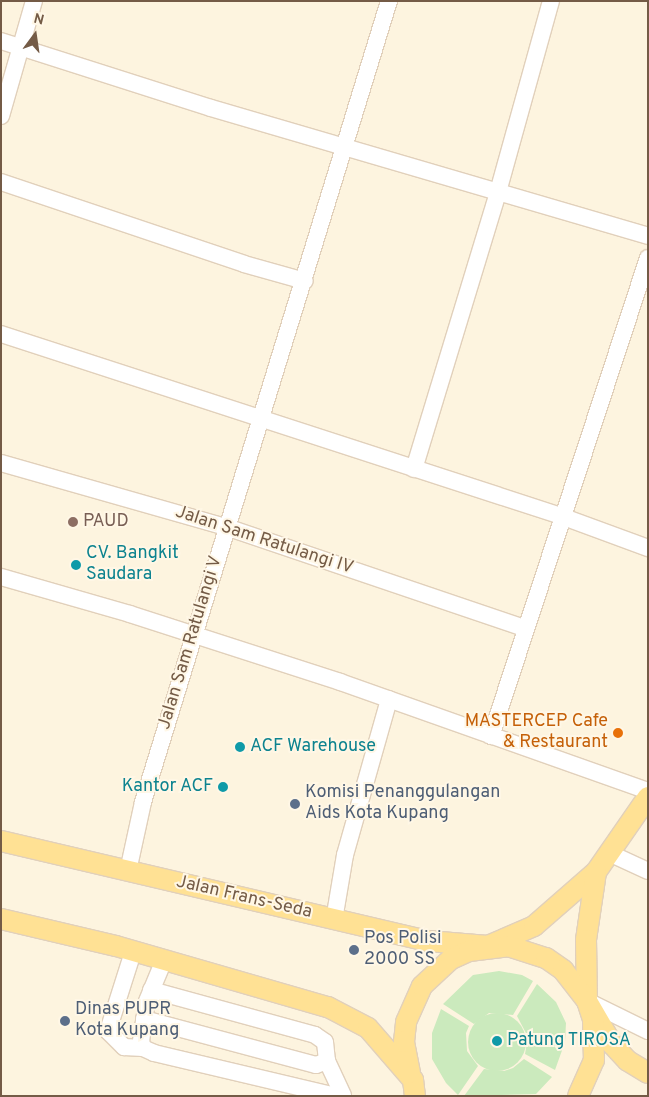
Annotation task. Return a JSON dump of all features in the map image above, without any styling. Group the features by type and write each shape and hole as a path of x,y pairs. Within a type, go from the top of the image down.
{"main road":[{"path":"416,1091 406,1062 406,1022 422,986 451,959 488,946 534,926 596,872 648,797"},
{"name":"Jalan Frans-Seda","path":"1,841 428,941 508,946 546,958 563,970 586,1001"},
{"path":"578,1096 594,1060 593,1020 586,1001 586,940 596,872"},
{"path":"1,919 164,960 328,1006 368,1028 416,1091"},
{"path":"586,1001 612,1044 628,1061 648,1073"}],"street":[{"path":"1,116 34,1"},
{"name":"Jalan Sam Ratulangi V","path":"128,871 143,802 226,527 263,418 389,1"},
{"path":"414,469 498,192 551,1"},
{"path":"1,41 211,108 648,236"},
{"path":"1,182 235,261 305,281"},
{"path":"491,736 524,628 648,258"},
{"path":"1,334 561,516 648,548"},
{"name":"Jalan Sam Ratulangi IV","path":"1,463 226,527 524,628"},
{"path":"1,577 130,614 389,699 648,791"},
{"path":"334,920 345,855 389,699"},
{"path":"609,853 648,871"},
{"path":"132,952 108,1031 124,1047 143,1048 154,1053 336,1096"},
{"path":"143,1048 144,1019 151,990 164,960"},
{"path":"151,990 314,1035 325,1042 327,1061 343,1096"},
{"path":"586,1001 648,1031"},
{"path":"144,1019 316,1065 327,1061"}],"green space":[{"path":"499,971 522,975 533,981 513,1015 489,1013 474,1024 443,1004 473,975"},
{"path":"537,984 556,1002 566,1023 565,1042 555,1070 525,1054 528,1037 517,1016"},
{"path":"441,1009 469,1026 466,1033 467,1051 478,1066 458,1095 446,1083 432,1059 432,1033"},
{"path":"497,1013 513,1018 521,1026 526,1042 521,1058 513,1066 497,1071 481,1066 473,1058 468,1042 473,1026 481,1018"},
{"path":"524,1059 552,1077 536,1094 464,1096 484,1069 504,1071 513,1068"}],"place":[{"name":"PAUD","path":"73,522"},
{"name":"CV. Bangkit Saudara","path":"76,565"},
{"name":"MASTERCEP Cafe & Restaurant","path":"618,733"},
{"name":"ACF Warehouse","path":"240,747"},
{"name":"Kantor ACF","path":"223,787"},
{"name":"Komisi Penanggulangan Aids Kota Kupang","path":"295,804"},
{"name":"Pos Polisi 2000 SS","path":"354,950"},
{"name":"Dinas PUPR Kota Kupang","path":"65,1021"},
{"name":"Patung TIROSA","path":"497,1041"}]}
